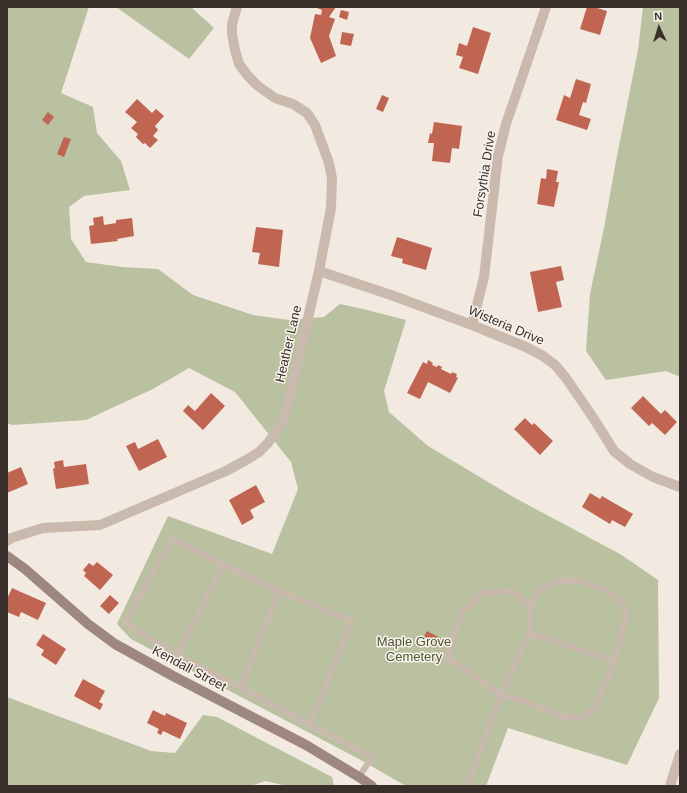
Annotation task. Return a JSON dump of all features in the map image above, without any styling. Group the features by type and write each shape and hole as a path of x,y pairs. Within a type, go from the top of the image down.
{"street":[{"name":"Heather Lane","path":"7,541 43,528 100,525 226,471 259,452 284,420 319,271 330,208 332,178 330,163 315,125 307,113 293,104 275,98 252,81 242,68 237,58 232,34 232,24 237,7"},
{"name":"Forsythia Drive","path":"472,325 484,277 498,156 506,124 546,7"},
{"name":"Wisteria Drive","path":"319,271 391,295 472,325 526,347 543,356 555,365 566,378 586,406 614,451 630,464 652,477 680,487"},
{"name":"Kendall Street","path":"7,556 25,569 88,624 114,644 306,745 372,786"},
{"path":"670,786 680,754"}],"lane":[{"path":"310,724 352,620 279,591 222,565 172,539 125,623 177,655 241,687 310,724 372,757 359,777"},
{"path":"177,655 222,565"},
{"path":"467,786 501,695 530,633 530,605 541,589 559,582 580,581 606,590 623,602 626,618 615,661 595,706 581,718 564,717 521,700 501,695 447,658 462,612 483,593 512,591 530,605"},
{"path":"241,687 279,591"},
{"path":"530,633 615,661"}],"green space":[{"name":"Maple Grove Cemetery","path":"7,7 89,7 61,93 93,107 97,133 121,161 130,190 84,196 69,207 71,239 86,262 122,267 158,269 193,295 253,315 289,320 324,317 340,304 406,320 384,391 389,412 428,446 515,498 620,554 658,580 659,698 627,765 508,728 486,786 406,786 357,758 131,639 117,624 168,516 272,554 298,489 291,462 235,392 189,368 153,389 86,420 12,425 7,423"},
{"path":"116,7 191,7 214,28 189,59"},
{"path":"643,7 680,7 680,377 666,371 606,380 586,351 590,294 638,50"},
{"path":"7,697 151,751 175,753 203,715 217,717 332,777 334,786 287,786 265,781 251,786 7,786"}],"building":[{"path":"336,7 329,17 335,19 329,36 336,56 321,63 310,38 315,14 321,15 322,10 317,8"},
{"path":"587,7 594,7 607,11 600,35 580,29"},
{"path":"341,10 349,12 347,20 339,17"},
{"path":"473,27 491,33 478,74 459,68 463,57 456,55 459,43 467,46"},
{"path":"342,32 354,34 351,46 340,44"},
{"path":"576,79 591,84 586,103 583,102 579,115 591,119 587,130 556,120 564,95 570,98"},
{"path":"382,95 389,98 383,112 376,109"},
{"path":"137,99 152,113 156,109 164,116 155,126 158,130 153,136 158,140 150,148 136,137 138,134 131,128 137,122 125,112"},
{"path":"48,112 54,117 48,125 42,120"},
{"path":"434,122 462,126 459,149 452,148 450,163 432,161 434,143 428,143 430,133 432,134"},
{"path":"64,137 71,139 64,157 57,154"},
{"path":"547,169 558,171 556,182 559,182 554,207 537,204 541,178 546,179"},
{"path":"103,216 104,225 116,223 116,220 132,218 134,236 117,239 118,241 91,244 89,226 94,225 93,218"},
{"path":"256,227 283,230 279,267 258,264 260,253 252,252"},
{"path":"397,237 432,248 426,270 402,263 403,259 391,256"},
{"path":"561,266 564,280 556,282 562,307 538,312 530,272"},
{"path":"428,360 433,363 432,365 437,367 438,365 442,367 441,369 451,374 452,372 457,374 456,377 458,378 450,393 428,382 420,399 407,393 423,362 427,364"},
{"path":"211,393 225,406 203,430 183,411 188,405 195,411"},
{"path":"643,396 661,414 665,410 677,422 665,435 652,423 649,426 631,408"},
{"path":"525,418 532,425 534,423 553,441 540,455 514,429"},
{"path":"158,439 167,457 139,471 126,446 135,442 138,449"},
{"path":"63,460 64,467 86,464 89,484 56,489 53,469 55,468 54,462"},
{"path":"21,467 28,484 7,493 7,473"},
{"path":"256,485 265,502 250,510 254,518 242,525 229,500"},
{"path":"590,493 600,499 602,496 633,514 625,527 612,520 610,524 582,507"},
{"path":"97,562 113,575 100,590 84,576 86,573 83,570 89,563 93,566"},
{"path":"12,588 46,603 38,620 21,612 19,617 7,612 7,599"},
{"path":"110,595 119,603 109,614 100,606"},
{"path":"427,631 442,639 437,647 423,638"},
{"path":"43,634 66,649 56,665 41,655 44,650 36,645"},
{"path":"83,679 105,691 99,702 103,704 100,710 74,696"},
{"path":"153,710 165,716 166,713 187,723 180,739 163,731 161,735 157,733 159,729 147,723"}]}
